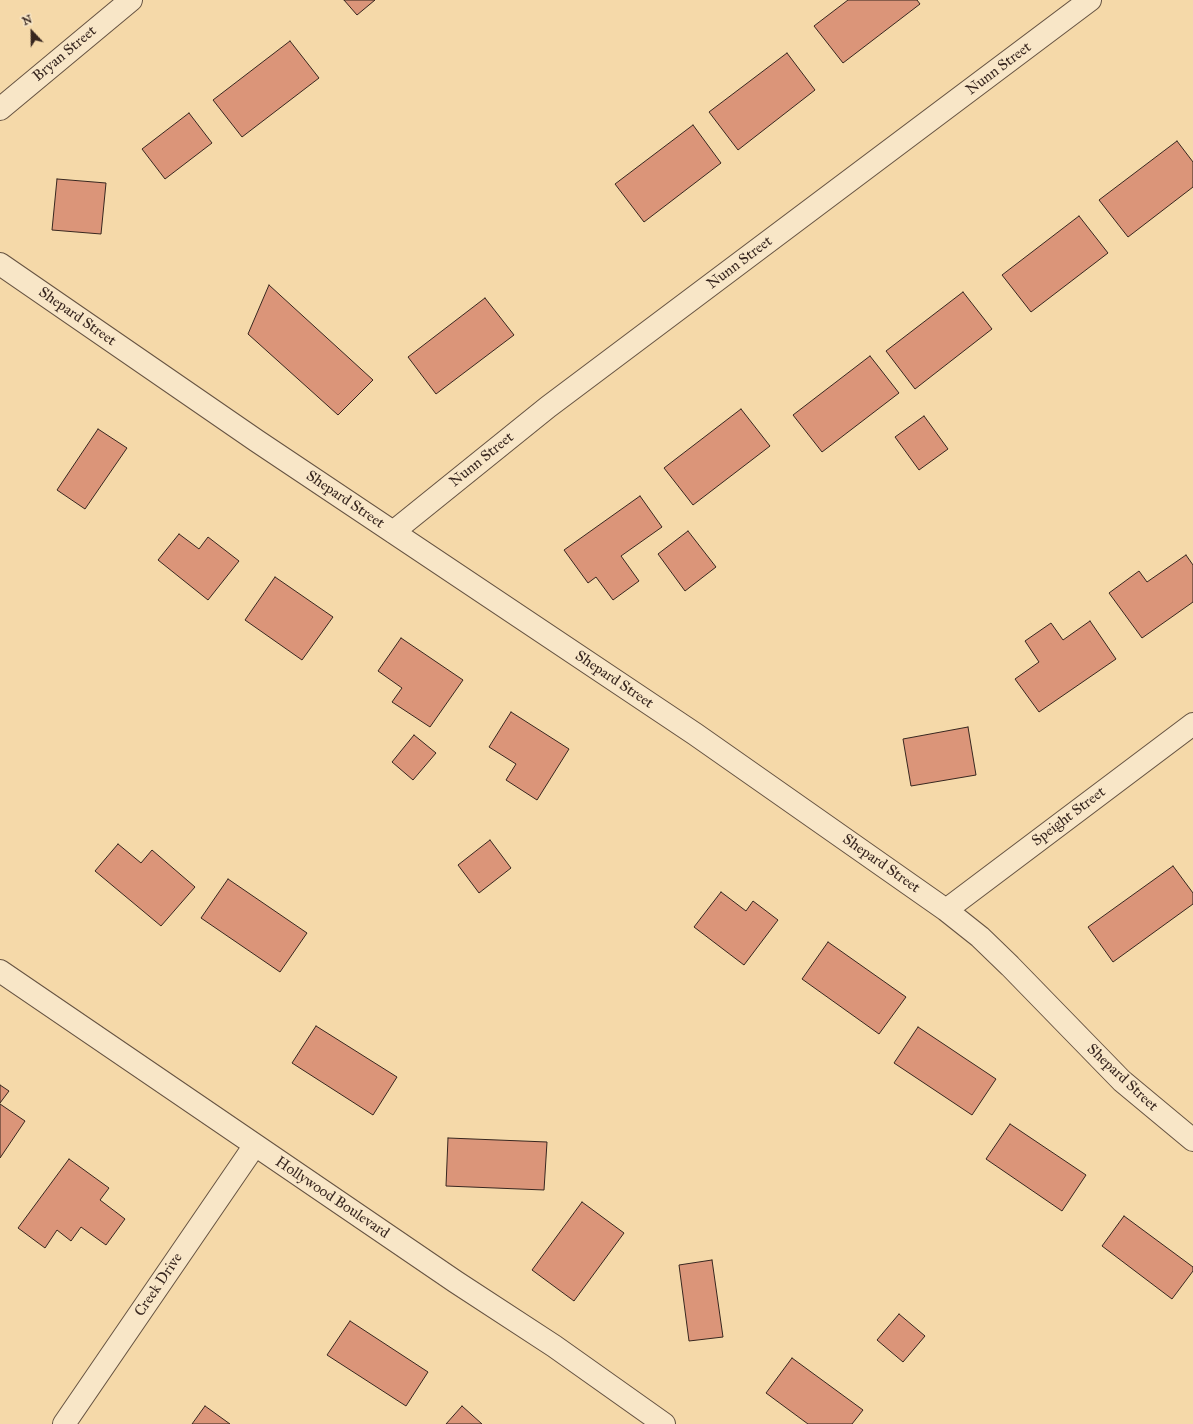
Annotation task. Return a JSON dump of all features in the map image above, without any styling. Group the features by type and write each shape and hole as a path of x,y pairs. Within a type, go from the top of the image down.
{"street":[{"name":"Bryan Street","path":"0,109 131,0"},
{"name":"Nunn Street","path":"393,532 548,407 1090,0"},
{"name":"Shepard Street","path":"0,264 257,441 702,738 946,910 980,937 1010,966 1122,1081 1193,1140"},
{"name":"Speight Street","path":"946,910 1193,724"},
{"name":"Hollywood Boulevard","path":"0,971 554,1346 664,1424"},
{"name":"Creek Drive","path":"64,1424 255,1145"}],"building":[{"path":"344,0 375,0 357,15"},
{"path":"848,0 917,0 920,4 843,63 814,26"},
{"path":"290,41 319,78 242,137 213,100"},
{"path":"787,53 815,90 738,150 709,112"},
{"path":"189,113 212,143 165,179 142,149"},
{"path":"693,125 721,163 644,222 615,184"},
{"path":"1177,141 1193,162 1193,187 1128,237 1099,200"},
{"path":"57,179 106,183 101,234 52,230"},
{"path":"1079,216 1108,253 1031,312 1002,275"},
{"path":"269,285 373,380 338,415 248,334"},
{"path":"963,292 992,329 915,389 886,351"},
{"path":"485,298 514,335 436,394 408,357"},
{"path":"870,356 899,393 822,452 793,415"},
{"path":"741,409 770,446 693,505 664,468"},
{"path":"924,416 948,449 919,470 895,437"},
{"path":"98,429 127,448 85,509 57,490"},
{"path":"640,496 662,527 621,556 639,581 613,600 596,577 588,583 564,550"},
{"path":"688,531 716,567 685,591 658,554"},
{"path":"179,534 199,549 208,537 239,561 208,600 158,560"},
{"path":"1186,555 1193,565 1193,602 1142,638 1109,593 1139,571 1147,582"},
{"path":"275,577 333,617 302,660 245,620"},
{"path":"1090,621 1116,659 1039,712 1015,679 1039,662 1025,641 1051,623 1063,640"},
{"path":"401,638 463,680 430,727 392,702 402,688 378,671"},
{"path":"511,712 569,749 537,800 506,780 516,764 489,747"},
{"path":"968,727 976,775 911,786 903,739"},
{"path":"414,735 436,753 413,780 392,762"},
{"path":"490,840 511,868 479,893 458,865"},
{"path":"118,844 141,863 152,850 195,887 161,926 95,871"},
{"path":"1173,866 1193,893 1193,904 1113,962 1088,927"},
{"path":"228,879 307,933 280,972 201,918"},
{"path":"721,892 746,911 753,901 778,920 744,965 694,927"},
{"path":"828,942 906,997 879,1034 802,979"},
{"path":"316,1026 397,1077 373,1115 292,1063"},
{"path":"918,1027 996,1079 972,1115 894,1063"},
{"path":"0,1085 9,1091 0,1103"},
{"path":"0,1104 25,1121 0,1158"},
{"path":"1010,1124 1086,1175 1062,1211 986,1159"},
{"path":"448,1138 547,1142 544,1190 446,1186"},
{"path":"69,1159 109,1188 100,1200 125,1219 106,1245 81,1227 71,1241 57,1230 45,1248 18,1228"},
{"path":"582,1202 624,1233 574,1301 532,1270"},
{"path":"1124,1216 1193,1267 1193,1271 1172,1299 1102,1246"},
{"path":"712,1260 723,1337 689,1341 679,1265"},
{"path":"899,1314 925,1336 903,1362 877,1340"},
{"path":"350,1321 428,1372 406,1406 327,1355"},
{"path":"792,1358 863,1410 852,1424 808,1424 766,1393"},
{"path":"205,1406 230,1424 192,1424"},
{"path":"462,1406 482,1424 446,1424"}]}
